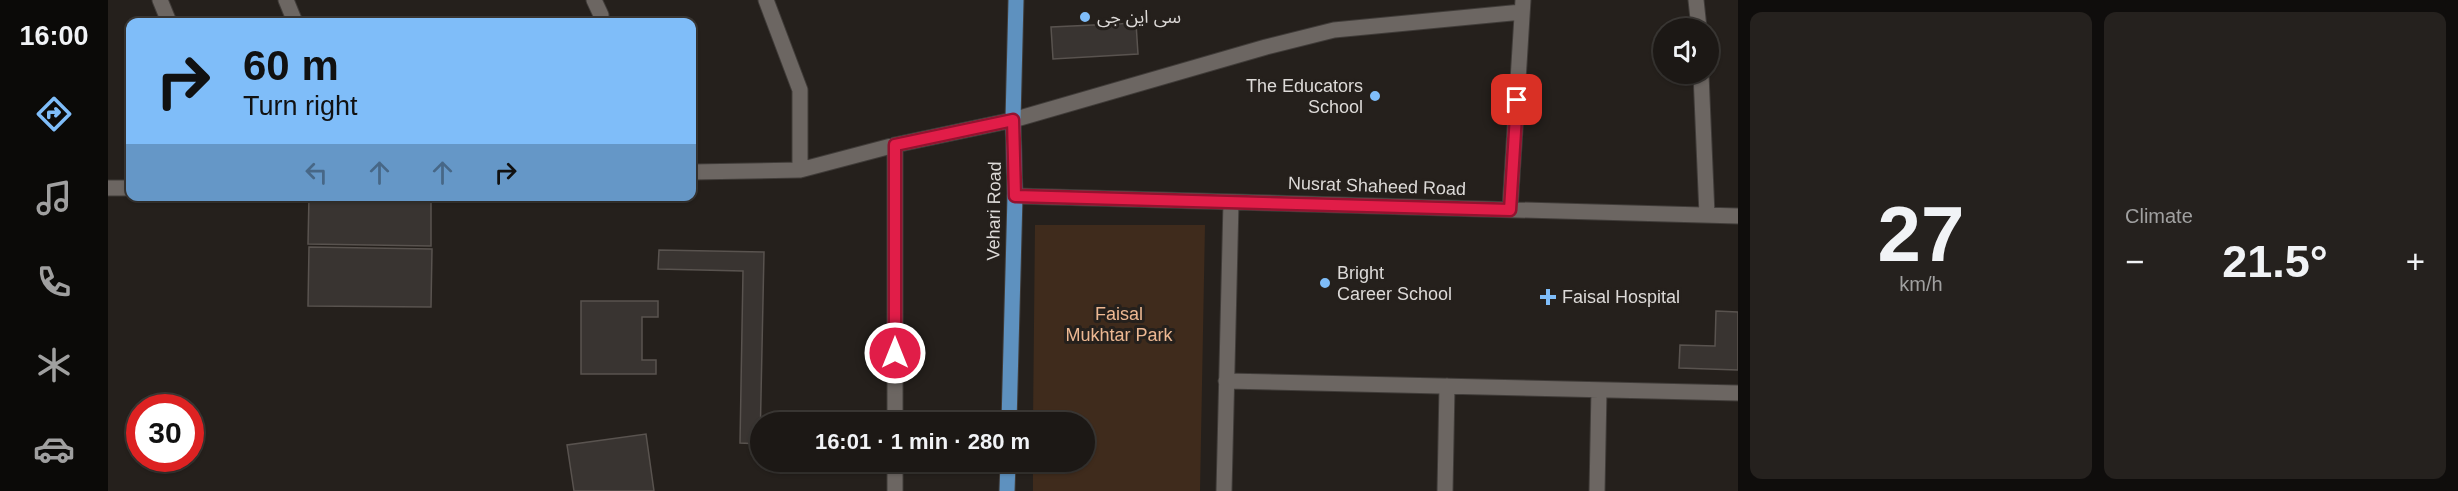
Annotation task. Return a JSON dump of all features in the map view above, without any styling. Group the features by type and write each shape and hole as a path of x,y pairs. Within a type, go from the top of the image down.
{"main road":[{"name":"Vehari Road","path":"1009,412 1015,196 1013,120 1016,0"},
{"path":"1007,491 1008,472"}],"street":[{"path":"160,0 167,18"},
{"path":"286,0 293,18"},
{"path":"594,0 601,15"},
{"path":"766,0 800,90 800,170"},
{"path":"1696,0 1699,18"},
{"path":"696,171 800,170 895,145 1013,120 1266,47 1334,30 1523,6 1510,210"},
{"path":"1701,84 1707,215"},
{"path":"895,145 895,412"},
{"path":"108,189 126,188"},
{"name":"Nusrat Shaheed Road","path":"1015,196 1738,216"},
{"path":"1224,491 1231,202"},
{"path":"1226,381 1738,393"},
{"path":"1445,491 1447,386"},
{"path":"1597,491 1599,390"},
{"path":"895,472 895,491"}],"green space":[{"name":"Faisal Mukhtar Park","path":"1035,225 1205,225 1200,491 1033,491 1033,472 1095,472 1095,412 1033,412"}],"building":[{"path":"1136,23 1138,54 1053,59 1051,27"},
{"path":"309,201 431,201 431,246 308,244"},
{"path":"309,247 432,249 431,307 308,306"},
{"path":"659,250 764,252 761,412 750,412 750,444 740,443 743,271 658,269"},
{"path":"581,301 658,301 658,317 642,317 642,360 656,360 656,374 581,374"},
{"path":"1716,311 1738,312 1738,370 1679,368 1680,345 1715,346"},
{"path":"646,434 654,491 574,491 567,445"}],"place":[{"name":"سی این جی","path":"1085,17"},
{"name":"The Educators School","path":"1375,96"},
{"name":"Bright Career School","path":"1325,283"},
{"name":"Faisal Hospital","path":"1548,297"}],"route":[{"path":"895,353 895,145 1013,120 1015,196 1510,210 1517,100"}]}
